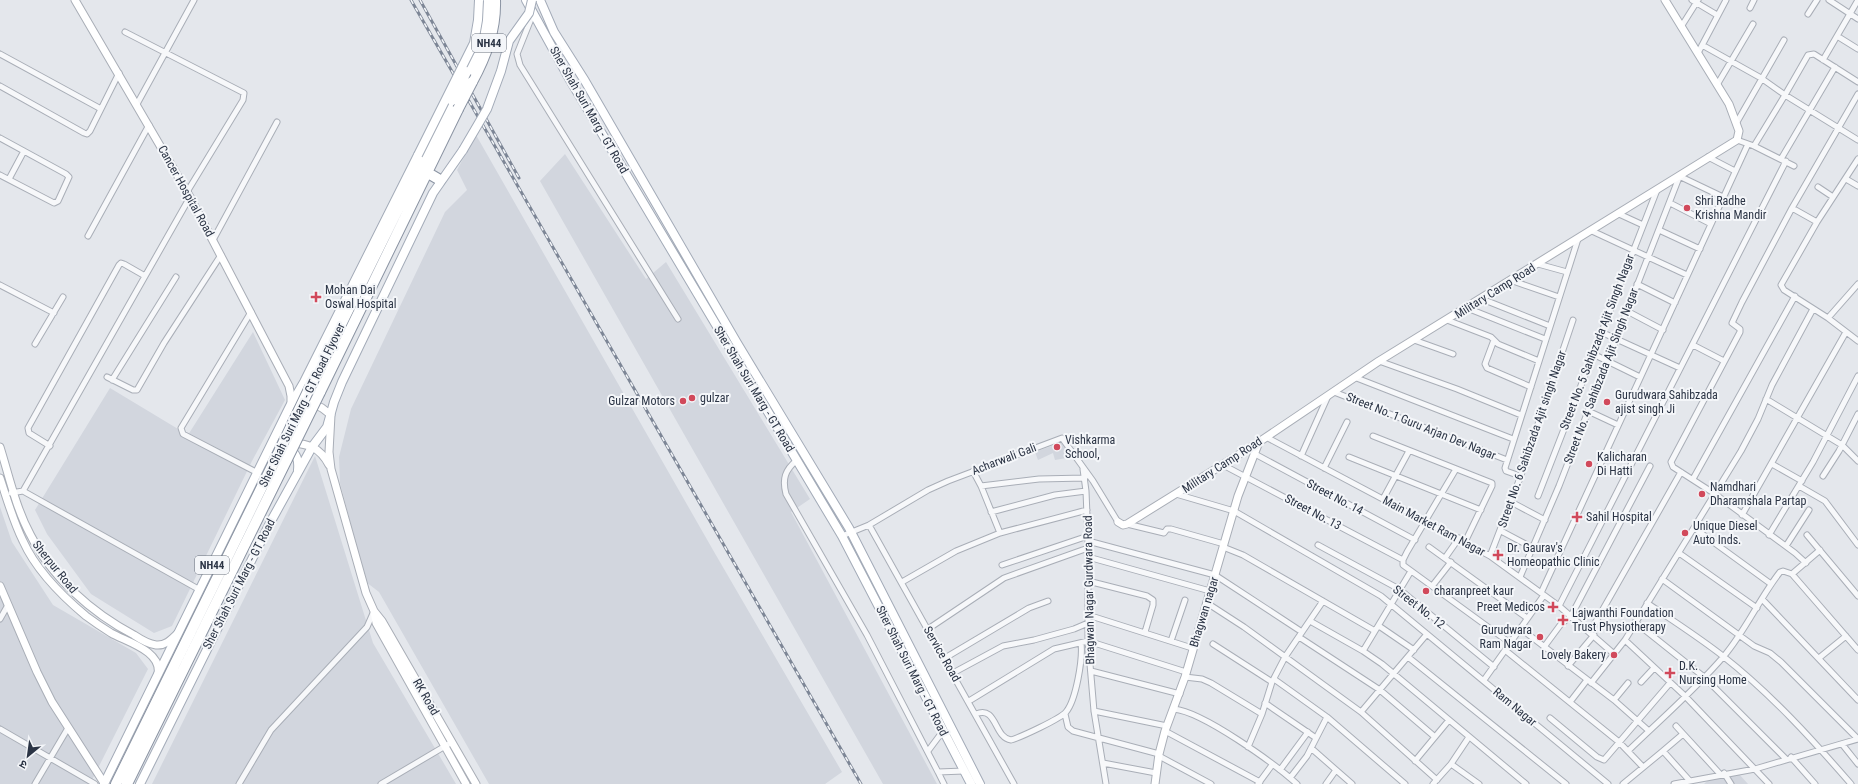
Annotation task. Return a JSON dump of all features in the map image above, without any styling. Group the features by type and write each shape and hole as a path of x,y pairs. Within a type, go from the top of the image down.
{"highway":[{"name":"Sher Shah Suri Marg - GT Road Flyover","path":"116,784 278,454 413,172 477,51 484,21 486,0"},
{"name":"Sher Shah Suri Marg - GT Road Flyover","path":"127,784 278,454 320,392 458,109 484,59 494,23 494,0"},
{"path":"428,173 440,180"}],"main road":[{"path":"297,394 413,172 418,155 474,42 478,20 479,0"},
{"name":"Sher Shah Suri Marg - GT Road","path":"526,0 570,80 842,536 971,784"},
{"name":"Sher Shah Suri Marg - GT Road","path":"140,784 270,523 298,470 324,431 331,416 334,402 342,382 423,212 440,180 463,150 487,109 510,41 529,13 532,0"},
{"name":"Sher Shah Suri Marg - GT Road","path":"540,0 554,32 585,82 737,343 854,530 980,784"},
{"name":"NH44","path":"104,783 143,708 258,473 278,454 282,423 297,394"},
{"path":"278,454 280,446 291,450 298,459 298,470"}],"street":[{"name":"Cancer Hospital Road","path":"75,0 189,194 288,386"},
{"path":"137,104 164,51 194,0"},
{"path":"1665,0 1729,104 1737,122 1739,135 1737,140 1751,145 1794,166"},
{"path":"1699,51 1726,0"},
{"path":"1750,8 1754,0"},
{"path":"1808,14 1817,0"},
{"path":"1829,0 1858,19"},
{"path":"1858,0 1823,60 1858,82"},
{"path":"1681,27 1695,1 1717,15"},
{"path":"534,14 517,54 520,65 678,319"},
{"path":"1717,85 1753,24"},
{"path":"23,491 50,446 189,194 243,100 244,94 125,32"},
{"path":"1837,36 1858,49"},
{"path":"1737,122 1784,40"},
{"path":"1702,45 1761,78 1785,95 1810,109 1858,140"},
{"path":"0,54 101,109"},
{"name":"Ram Nagar","path":"1608,784 1484,680 1542,594 1640,377 1736,171 1751,145 1785,95 1808,55 1814,54 1823,60"},
{"path":"1559,606 1693,345 1783,160 1834,67"},
{"path":"0,86 87,134 90,131 119,73"},
{"path":"1806,563 1786,546 1715,494 1673,467 1671,462 1740,331 1733,324 1733,321 1792,208 1858,94"},
{"path":"213,240 277,122"},
{"path":"88,236 149,125"},
{"path":"0,138 68,175 56,203 52,203 0,175"},
{"name":"Military Camp Road","path":"1126,524 1259,442 1379,361 1482,299 1510,280 1737,140"},
{"path":"9,179 24,151"},
{"path":"1708,157 1736,171"},
{"path":"1858,159 1817,222 1782,281 1781,286 1784,290 1828,318 1858,341"},
{"path":"1680,175 1724,197"},
{"name":"Street No. 4 Sahibzada Ajit Singh Nagar","path":"1520,578 1545,520 1680,175"},
{"path":"1846,179 1858,186"},
{"path":"1818,187 1833,197"},
{"name":"Street No. 5 Sahibzada Ajit Singh Nagar","path":"1538,496 1657,189"},
{"path":"1670,203 1711,224"},
{"path":"1792,208 1817,222"},
{"path":"1619,214 1644,225"},
{"path":"1592,230 1688,275"},
{"path":"1659,230 1700,249"},
{"path":"1520,476 1505,470 1507,460 1578,239"},
{"path":"176,276 110,378 134,390 137,390 164,343 221,255"},
{"path":"50,446 29,433 28,428 119,265 121,263 124,264 145,276"},
{"path":"1538,264 1567,272"},
{"path":"1510,280 1559,297"},
{"path":"1637,284 1675,303"},
{"path":"1828,318 1858,284"},
{"path":"0,285 54,313"},
{"path":"1693,479 1795,296"},
{"path":"35,344 63,297"},
{"path":"1482,299 1550,326"},
{"path":"1467,308 1546,339"},
{"path":"1570,702 1625,640 1715,494 1758,419 1766,399 1813,309"},
{"path":"1627,311 1663,330"},
{"path":"251,312 181,428 183,434 258,473"},
{"path":"1447,320 1491,337 1498,344 1539,360"},
{"name":"Street No. 6 Sahibzada Ajit singh Nagar","path":"1490,556 1501,531 1573,320"},
{"path":"1602,332 1680,368"},
{"path":"1742,515 1846,332"},
{"path":"1414,340 1453,354"},
{"path":"1494,340 1486,364 1487,368 1531,387"},
{"path":"1693,345 1724,361"},
{"path":"1593,354 1640,377"},
{"path":"1379,361 1457,389 1521,415"},
{"path":"1769,535 1801,483 1858,376"},
{"path":"1354,377 1513,439"},
{"path":"288,386 297,394 331,416 329,445 331,469"},
{"path":"288,386 291,396 290,406"},
{"path":"1301,456 1331,394"},
{"name":"Street No. 1 Guru Arjan Dev Nagar","path":"1331,394 1507,460"},
{"path":"1766,399 1842,445 1858,461"},
{"path":"1588,411 1618,425"},
{"path":"1823,476 1842,445 1858,414"},
{"path":"1324,468 1347,422"},
{"path":"282,423 282,432 287,440 312,447 323,455 331,469"},
{"path":"1373,436 1492,483 1492,486 1465,542"},
{"name":"Main Market Ram Nagar","path":"1266,437 1459,538 1490,556 1559,606 1592,633 1614,654"},
{"name":"Acharwali Gali","path":"842,536 869,525 928,490 973,471 1062,438 1094,481 1118,522"},
{"name":"Bhagwan nagar","path":"1155,784 1159,755 1166,729 1180,694 1192,648 1234,511 1259,442"},
{"name":"Sherpur Road","path":"0,448 30,535 49,562 82,600 143,640 156,645 168,642 180,631"},
{"path":"1383,499 1409,451"},
{"name":"Street No. 14","path":"1254,454 1415,540"},
{"path":"1349,458 1481,510"},
{"path":"797,460 787,469 784,475 786,494 867,635 944,784"},
{"path":"1772,464 1825,501 1858,545"},
{"name":"Street No. 13","path":"1223,465 1403,560"},
{"name":"Bhagwan Nagar Gurdwara Road","path":"1083,466 1086,491 1088,538 1088,641 1094,711 1106,784"},
{"path":"1544,647 1561,624 1571,616 1650,466"},
{"name":"RK Road","path":"331,469 366,592 374,611 376,623 466,784"},
{"path":"1456,469 1403,560 1403,565 1510,643"},
{"path":"973,471 981,486 1000,533"},
{"path":"1568,666 1592,633 1681,472"},
{"name":"Sherpur Road","path":"0,478 23,543 42,570 72,604 87,616 112,634 144,650 152,656 159,668 157,678"},
{"path":"981,486 1039,480 1085,478"},
{"path":"5,495 23,491 200,590"},
{"path":"991,512 1055,495 1086,491"},
{"path":"1176,494 1234,511 1356,581 1392,604 1484,680"},
{"path":"1511,502 1545,520"},
{"path":"902,582 956,550 1000,533 1087,510"},
{"path":"1786,546 1809,510"},
{"path":"1118,522 1123,525 1126,524 1164,533 1167,529 1171,529 1224,545 1375,631"},
{"name":"Service Road","path":"869,525 945,658 1014,784"},
{"path":"1694,528 1771,584"},
{"path":"1501,531 1533,548"},
{"path":"1807,535 1858,596"},
{"path":"1002,565 1088,538 1215,575 1380,690 1435,737"},
{"path":"1446,558 1459,538"},
{"name":"Street No. 12","path":"1318,545 1399,589 1494,667"},
{"path":"1429,547 1527,618"},
{"path":"928,629 1004,578 1088,548"},
{"path":"1792,574 1820,550"},
{"path":"1679,552 1757,608"},
{"path":"1088,557 1210,591"},
{"path":"1432,585 1451,562"},
{"path":"1363,651 1410,571"},
{"path":"1628,751 1724,657 1740,635 1780,572 1783,571 1792,574 1858,650"},
{"path":"1662,579 1762,651 1770,654 1781,662 1858,739 1755,768 1674,784"},
{"path":"1088,581 1147,596 1153,600 1153,605 1145,632"},
{"path":"0,586 37,672 68,728 104,783"},
{"path":"1762,599 1858,700"},
{"path":"1172,641 1185,600"},
{"path":"945,658 1029,608 1048,601"},
{"path":"1248,747 1262,714 1273,680 1284,657 1323,601"},
{"path":"1207,603 1244,627 1361,712 1415,761 1435,782 1451,764 1469,737"},
{"path":"1647,603 1724,657 1765,693 1821,750 1851,784"},
{"path":"0,619 8,605"},
{"path":"239,784 271,730 367,627 374,611"},
{"name":"RK Road","path":"374,611 382,620 476,784"},
{"path":"1088,615 1192,648"},
{"path":"1310,621 1363,651 1394,674 1526,784"},
{"path":"1635,622 1704,677 1816,784"},
{"path":"953,673 1003,646 1034,640 1074,629 1088,623"},
{"path":"112,634 117,624"},
{"path":"1379,626 1414,650"},
{"path":"1520,628 1638,719 1649,731"},
{"path":"1361,712 1427,634"},
{"path":"1819,658 1846,636"},
{"path":"1625,640 1685,696 1769,784"},
{"path":"969,701 1054,648 1088,641 1202,679 1262,714"},
{"path":"976,714 982,712 987,713 1003,737 1011,740 1065,714 1072,700 1081,664 1081,643"},
{"path":"1213,644 1273,680 1326,717 1405,784"},
{"path":"1505,650 1619,742 1643,767"},
{"path":"1408,657 1566,784"},
{"path":"1641,682 1654,668"},
{"path":"1091,672 1180,694"},
{"path":"1614,700 1628,683"},
{"path":"1550,718 1603,760 1606,759 1638,719 1670,683"},
{"path":"1265,703 1316,738"},
{"path":"1174,709 1193,714 1248,747 1295,783"},
{"path":"1094,711 1166,729 1259,783 1272,765"},
{"path":"1065,714 1071,730 1159,755 1211,784"},
{"path":"1290,778 1311,748 1326,717"},
{"path":"1415,761 1449,720"},
{"path":"1676,726 1731,784"},
{"path":"35,784 68,728"},
{"path":"0,736 2,730 95,784"},
{"path":"928,751 943,731"},
{"path":"1280,770 1308,732"},
{"path":"1623,784 1683,734"},
{"path":"382,784 452,742"},
{"path":"1842,744 1858,764"},
{"path":"1311,748 1352,784"},
{"path":"1663,751 1689,780"},
{"path":"1103,762 1156,773"},
{"path":"1451,764 1479,784"},
{"path":"1326,784 1336,770"},
{"path":"938,772 964,771"}],"shaded area":[{"path":"476,135 713,550 842,772 825,784 489,784 379,592 366,582 340,483 339,457 351,409 445,212 467,190 457,170"},
{"path":"565,154 646,279 666,262 810,499 791,512 937,784 883,784 540,181"},
{"path":"253,332 285,400 252,461 172,626 154,633 91,594 47,534 35,510 110,388 188,435"},
{"name":"Vishkarma School,","path":"1063,442 1072,457 1055,460 1053,453 1038,460 1035,452"},
{"path":"315,456 373,643 456,784 152,784"},
{"path":"0,507 12,542 53,605 136,653 148,669 90,784 0,784"},
{"path":"1739,774 1748,784 1704,784 1710,778"}],"railway":[{"path":"411,0 861,784"},
{"path":"420,0 519,178"}],"place":[{"name":"Shri Radhe Krishna Mandir","path":"1687,208"},
{"name":"Mohan Dai Oswal Hospital","path":"316,297"},
{"name":"gulzar","path":"692,398"},
{"name":"Gulzar Motors","path":"683,401"},
{"name":"Gurudwara Sahibzada ajist singh Ji","path":"1607,402"},
{"name":"Vishkarma School,","path":"1057,447"},
{"name":"Kalicharan Di Hatti","path":"1589,464"},
{"name":"Namdhari Dharamshala Partap","path":"1702,494"},
{"name":"Sahil Hospital","path":"1577,517"},
{"name":"Unique Diesel Auto Inds.","path":"1685,533"},
{"name":"Dr. Gaurav's Homeopathic Clinic","path":"1498,555"},
{"name":"charanpreet kaur","path":"1426,591"},
{"name":"Preet Medicos","path":"1553,607"},
{"name":"Lajwanthi Foundation Trust Physiotherapy","path":"1563,620"},
{"name":"Gurudwara Ram Nagar","path":"1540,637"},
{"name":"Lovely Bakery","path":"1614,655"},
{"name":"D.K. Nursing Home","path":"1670,673"}]}
